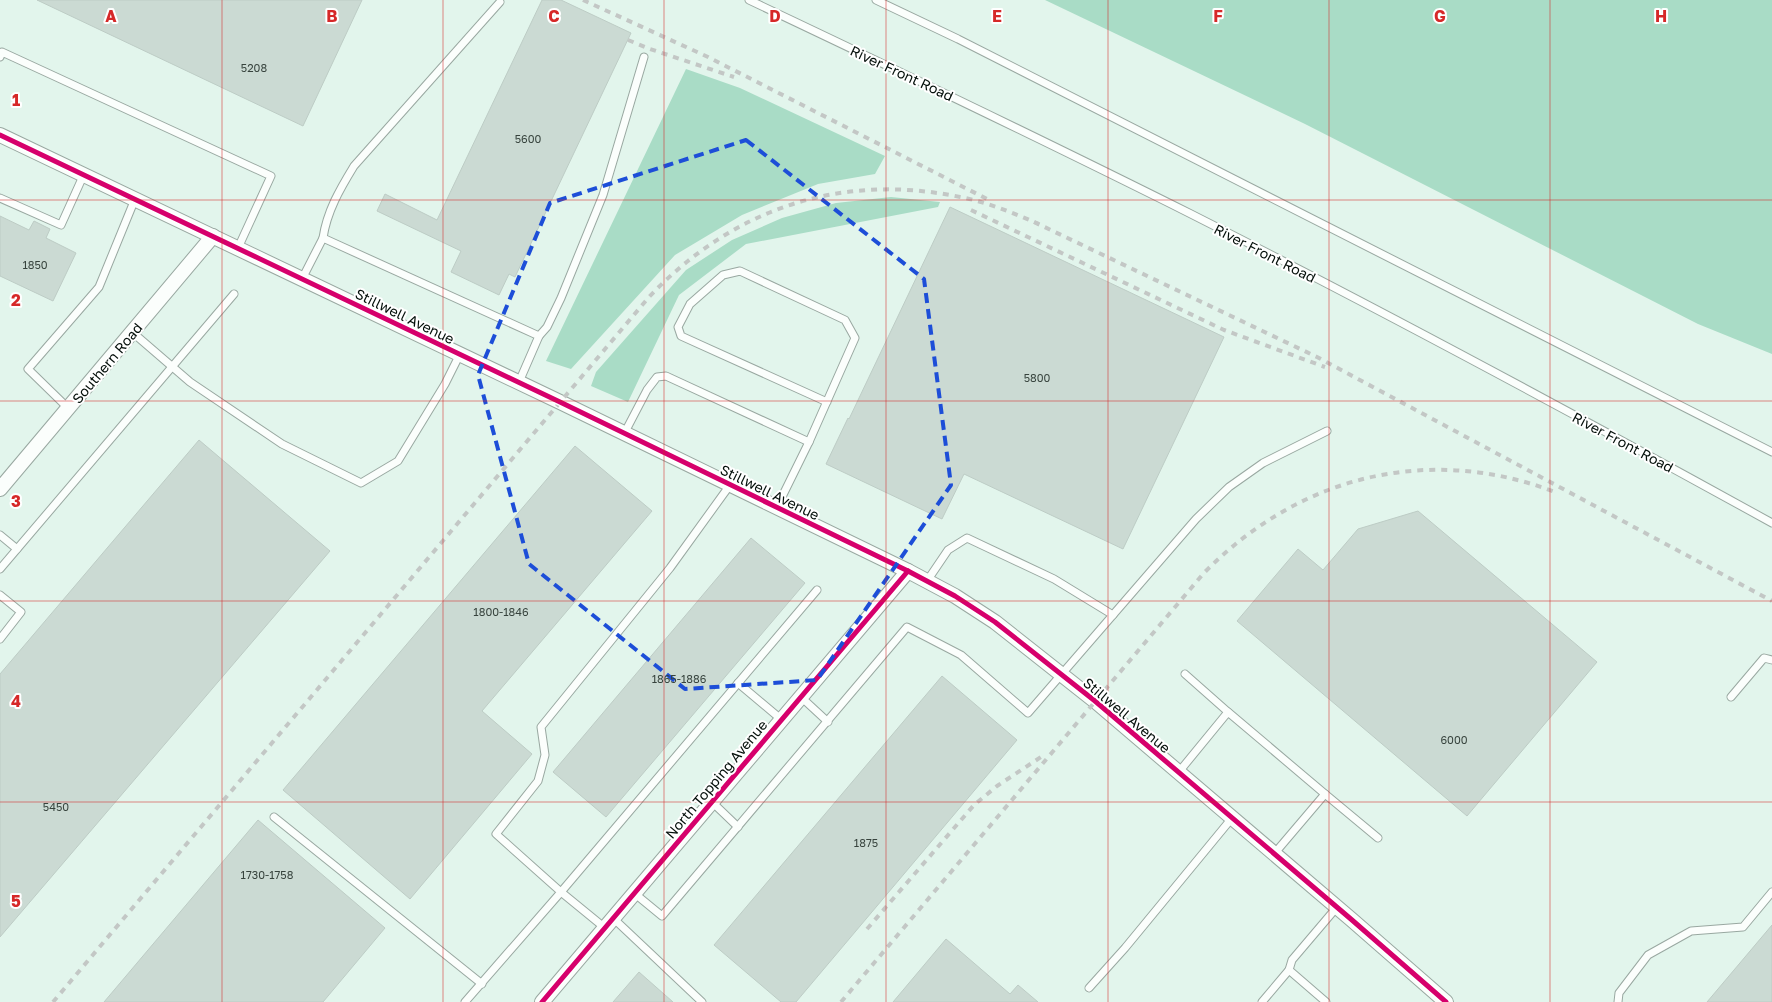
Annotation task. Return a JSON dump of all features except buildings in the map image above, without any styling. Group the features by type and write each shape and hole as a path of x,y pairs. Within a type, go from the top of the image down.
{"street":[{"name":"Stillwell Avenue","path":"0,135 519,382 908,571 955,596 995,622 1062,675 1337,907 1446,1002"},
{"name":"Southern Road","path":"0,489 213,236"},
{"name":"North Topping Avenue","path":"548,1000 609,923 908,571"}],"lane":[{"name":"River Front Road","path":"749,0 938,89 1191,214 1442,344 1772,523"},
{"path":"876,0 958,38 1772,452"},
{"path":"302,279 324,238 326,220 339,191 354,166 500,2"},
{"path":"0,57 2,52 271,176 238,248"},
{"path":"519,382 539,336 547,327 561,298 603,195 644,57"},
{"path":"0,198 61,225 84,174"},
{"path":"68,408 28,369 99,287 135,199"},
{"path":"324,238 539,336"},
{"path":"777,507 809,442 827,402 855,338 845,320 740,272 723,275 690,304 678,327 681,336 827,402"},
{"path":"0,569 234,294"},
{"path":"132,332 171,367 282,444 361,484 398,461 445,384 460,354"},
{"path":"624,434 657,377 666,376 809,442"},
{"path":"634,894 662,916 907,627 960,655 1028,713 1196,519 1229,487 1263,463 1327,430"},
{"path":"702,1002 609,923 561,892 496,834 538,781 545,755 541,727 670,568 730,485"},
{"path":"0,535 17,549"},
{"path":"927,581 948,550 967,538 1054,579 1113,615"},
{"path":"465,1002 561,892 817,590"},
{"path":"0,595 21,612 0,639"},
{"path":"1731,697 1764,658 1772,660"},
{"path":"1184,674 1378,838"},
{"path":"738,683 782,720"},
{"path":"801,697 828,722"},
{"path":"1178,773 1228,712"},
{"path":"1274,854 1325,794"},
{"path":"712,802 738,827"},
{"path":"274,817 482,984"},
{"path":"1089,988 1125,948 1232,818"},
{"path":"1618,1002 1619,993 1648,955 1691,931 1743,927 1772,892"},
{"path":"1262,1002 1288,970 1292,960 1337,907"},
{"path":"1288,970 1326,1002"}],"highlighted area":[{"path":"746,140 924,279 951,485 817,680 685,689 529,564 478,375 550,203"}],"green space":[{"path":"1045,0 1772,0 1772,354 1698,324 1305,124"},
{"path":"686,69 740,88 885,156 875,174 818,184 742,215 675,255 571,369 546,361"},
{"path":"891,197 940,202 938,207 746,244 679,295 628,402 591,386 596,372 686,270 732,240 782,218 836,203"}],"railway":[{"path":"583,0 708,57 987,199"},
{"path":"628,40 734,77"},
{"path":"53,1002 649,297 681,266 716,241 752,220 791,205 831,194 873,190 916,191 960,197 1010,212 1039,224"},
{"path":"971,210 1224,330 1325,367"},
{"path":"1034,222 1317,357 1772,601"},
{"path":"841,1002 1203,574 1240,541 1280,513 1322,493 1366,478 1412,471 1459,470 1507,477 1555,492"},
{"path":"867,929 974,805 997,786 1044,755"}],"cycle path":[{"path":"0,135 560,402 908,571 955,596 995,622 1095,701 1446,1002"},
{"path":"542,1002 908,571"}]}
